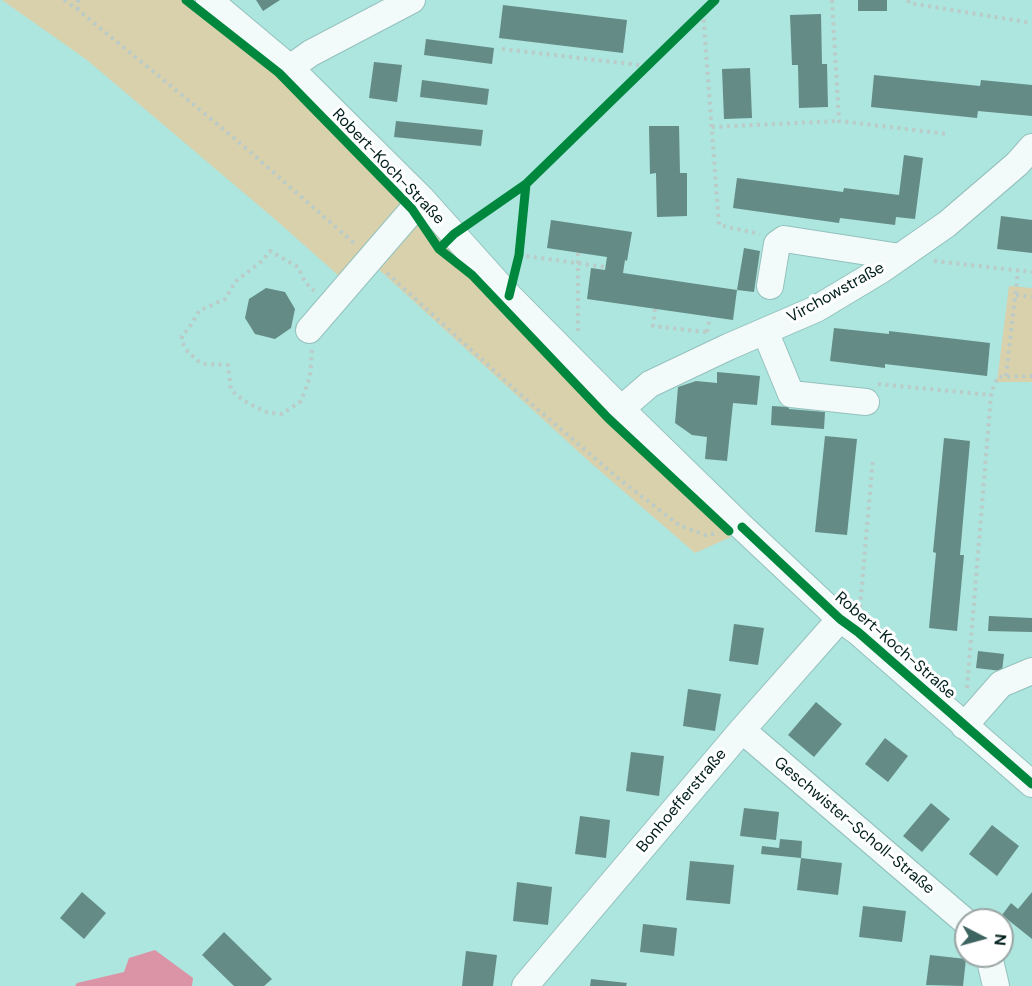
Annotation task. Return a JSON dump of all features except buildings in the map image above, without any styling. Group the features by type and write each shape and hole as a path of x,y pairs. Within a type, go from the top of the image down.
{"street":[{"name":"Robert-Koch-Straße","path":"209,0 290,68 422,199 509,296 621,409 730,527 849,625 1032,784"},
{"path":"290,68 311,53 412,0"},
{"name":"Virchowstraße","path":"621,409 650,384 816,309 900,257 947,224 1012,168 1032,147"},
{"path":"318,319 422,199"},
{"path":"770,286 777,244 784,239 900,257"},
{"path":"765,331 791,394 866,402"},
{"name":"Bonhoefferstraße","path":"525,986 742,730 849,625"},
{"path":"964,726 1001,684 1032,671"},
{"name":"Geschwister-Scholl-Straße","path":"742,730 954,912"},
{"path":"992,968 996,986"}],"path":[{"path":"63,0 233,137 513,388 619,479 679,525 705,535 730,527"},
{"path":"78,0 78,10"},
{"path":"832,0 839,121"},
{"path":"908,0 909,3 1032,23"},
{"path":"703,12 719,225 784,239"},
{"path":"502,49 648,66"},
{"path":"712,127 839,121 948,134"},
{"path":"270,251 298,267 305,282 317,295 318,319 310,377 301,401 282,414 266,412 244,401 231,390 228,365 205,364 198,361 188,352 182,342 182,336 199,311 225,298 236,281 257,266 270,251"},
{"path":"578,253 579,366"},
{"path":"519,255 605,267"},
{"path":"900,257 1032,272"},
{"path":"1006,376 1018,271"},
{"path":"1016,295 1032,297"},
{"path":"655,309 653,326 723,335 728,347"},
{"path":"707,332 710,317"},
{"path":"967,690 991,395 998,377 1032,376"},
{"path":"849,625 873,458"}],"shaded area":[{"path":"2,0 191,0 290,73 546,353 731,537 695,553 592,464 363,255 339,276 87,60"},
{"path":"1009,286 1032,288 1032,382 997,382"},
{"path":"155,950 193,978 192,986 75,986 77,983 124,972 129,958"}],"cycle path":[{"path":"186,0 279,73 412,209 439,249 472,275 608,418 729,531"},
{"path":"439,249 454,234 526,184 715,0"},
{"path":"509,296 519,255 526,184"},
{"path":"742,527 840,619 858,632 1032,784"}]}
